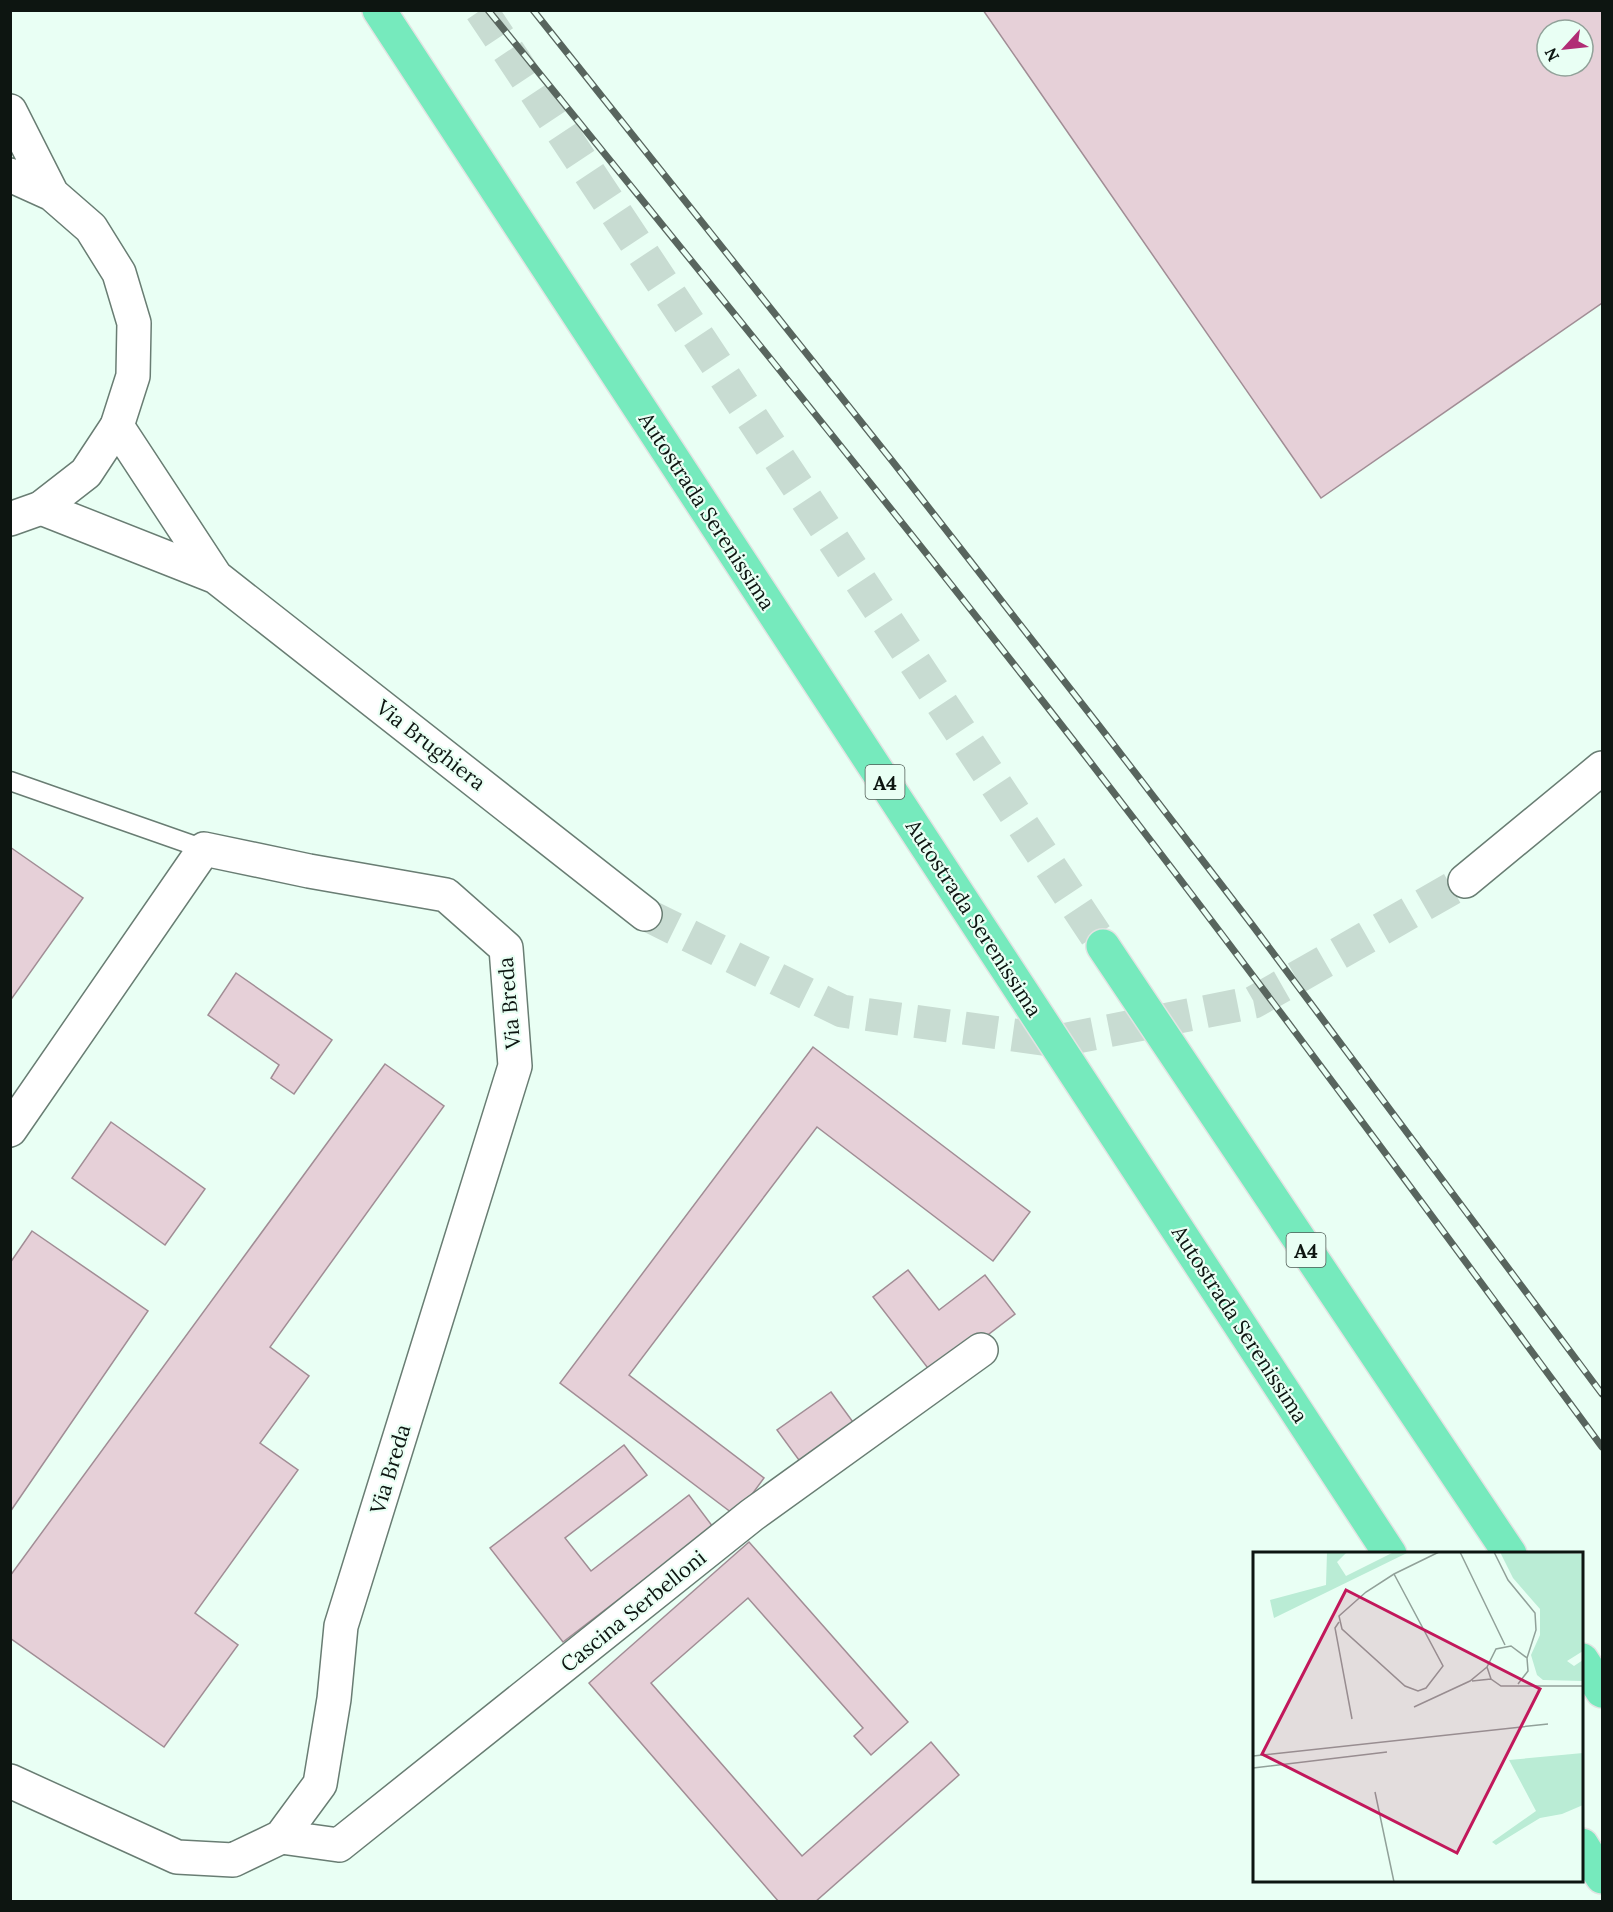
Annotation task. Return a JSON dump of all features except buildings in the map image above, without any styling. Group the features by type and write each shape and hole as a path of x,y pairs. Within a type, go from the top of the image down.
{"highway":[{"name":"Autostrada Serenissima","path":"379,10 1389,1552"},
{"name":"A4","path":"1103,946 1509,1552"},
{"path":"1583,1663 1602,1691"},
{"path":"1583,1848 1602,1877"}],"street":[{"path":"10,111 52,194"},
{"path":"10,175 52,194 91,228 119,273 134,323 133,376 117,426 86,473 41,508 10,519"},
{"name":"Via Brughiera","path":"117,426 216,577"},
{"name":"Via Brughiera","path":"41,508 216,577 645,914"},
{"path":"1466,881 1602,768"},
{"path":"10,1130 204,849"},
{"name":"Via Breda","path":"204,849 309,871 446,895 506,948 514,1066 341,1626 334,1699 320,1784 281,1837"},
{"name":"Cascina Serbelloni","path":"281,1837 339,1845 752,1515 981,1350"},
{"path":"10,1781 177,1857 233,1860 281,1837"}],"lane":[{"path":"10,781 204,849"}],"tunnel":[{"path":"481,10 1103,946"},
{"path":"645,914 842,1011 1057,1041 1254,1002 1465,881"}],"railway":[{"path":"488,10 858,468 1077,745 1276,1007 1602,1447"},
{"path":"533,10 893,462 1100,727 1253,926 1602,1394"}]}
